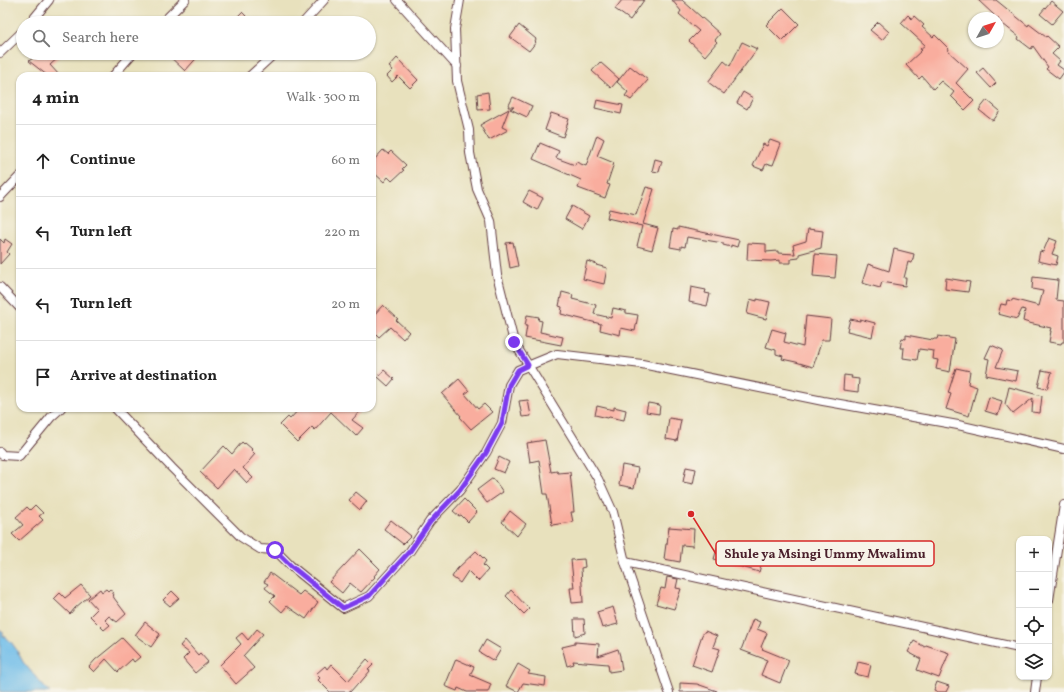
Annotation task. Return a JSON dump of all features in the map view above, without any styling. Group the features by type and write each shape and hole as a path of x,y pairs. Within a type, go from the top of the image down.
{"street":[{"path":"36,16 49,0"},
{"path":"169,16 185,0"},
{"path":"309,16 324,0"},
{"path":"397,0 456,66"},
{"path":"460,0 455,29 458,81 469,130 470,152 478,189 491,221 497,275 514,342 598,479 613,512 625,562 669,692"},
{"path":"0,53 16,38"},
{"path":"116,72 127,60"},
{"path":"254,72 267,60"},
{"path":"0,197 16,180"},
{"path":"0,286 16,304"},
{"path":"119,412 241,537 260,549 275,550 291,566 343,608 369,596 410,551 430,522 460,490 486,453 502,423 509,385 518,370 557,354 642,364 823,401 958,425 1064,449"},
{"path":"0,452 2,455 19,456 57,412"},
{"path":"1052,581 1064,505"},
{"path":"625,562 1016,647"},
{"path":"1035,692 1037,680"}],"water":[{"path":"0,629 3,632 3,636 11,642 16,649 23,662 50,692 0,692"}],"building":[{"path":"622,0 644,0 630,20 615,9"},
{"path":"672,0 682,0 720,34 715,40 717,42 705,56 689,41 699,31 679,14 681,11"},
{"path":"978,0 996,0 1028,26 1029,24 1046,37 1047,36 1059,47 1052,54 1060,61 1057,65 1064,70 1059,79 1046,69 1048,67 1033,46 1031,49 1018,39 1019,37 1004,25 1004,12 991,12"},
{"path":"1051,1 1063,11 1052,24 1040,14"},
{"path":"783,8 799,24 782,41 766,25"},
{"path":"242,12 246,16 238,16"},
{"path":"908,15 912,19 914,16 924,25 922,27 933,37 935,35 949,49 948,51 968,69 956,83 974,101 965,110 951,96 954,92 941,81 933,89 922,76 919,79 906,65 922,50 920,49 925,45 901,23"},
{"path":"878,22 889,32 882,40 870,30"},
{"path":"519,25 536,39 536,42 529,51 510,37"},
{"path":"742,42 757,49 724,94 708,82 724,61 730,66"},
{"path":"397,58 418,80 410,88 398,76 392,82 387,76 393,70 389,67"},
{"path":"56,60 50,65 56,72 43,72 29,61"},
{"path":"173,60 195,60 185,71"},
{"path":"600,62 619,79 611,88 592,71"},
{"path":"630,66 648,80 631,100 625,96 628,92 617,82"},
{"path":"983,68 996,83 991,88 977,73"},
{"path":"488,92 490,109 478,110 477,94"},
{"path":"743,92 753,98 747,109 737,103"},
{"path":"513,97 532,106 527,117 510,109 514,107 508,107"},
{"path":"597,100 623,105 621,114 595,108"},
{"path":"987,100 1000,111 993,121 979,110"},
{"path":"509,109 502,127 508,130 489,140 480,125"},
{"path":"551,113 569,119 563,137 545,130"},
{"path":"597,135 604,139 597,156 614,163 607,184 610,185 605,198 578,188 581,180 533,159 540,143 559,151 556,158 575,165 576,162 586,166"},
{"path":"770,140 781,144 773,165 766,164 763,170 753,166 763,144 767,146"},
{"path":"383,150 388,154 391,151 406,165 402,169 404,170 392,181 388,177 384,182 376,175 376,158"},
{"path":"655,159 662,161 659,172 652,171"},
{"path":"646,187 654,189 643,224 658,228 652,250 637,246 642,226 607,218 609,209 636,215"},
{"path":"529,191 543,198 537,210 523,202"},
{"path":"572,206 589,216 582,229 565,219"},
{"path":"678,227 739,240 737,247 731,245 731,247 723,245 723,243 687,237 685,247 681,246 681,249 670,247 673,229 678,230"},
{"path":"808,229 823,231 821,248 799,254 799,258 791,259 791,263 780,263 780,260 747,260 748,243 766,244 766,252 778,251 778,253 795,254 793,245 806,241"},
{"path":"1049,238 1057,241 1052,254 1058,256 1056,265 1038,261 1040,251 1043,252"},
{"path":"0,239 4,243 5,239 12,244 7,252 9,254 0,264"},
{"path":"513,242 518,266 510,268 506,243"},
{"path":"894,249 914,254 912,263 908,262 904,278 906,278 905,286 882,282 880,288 862,283 868,264 889,271"},
{"path":"815,254 837,256 835,278 813,276"},
{"path":"587,261 607,268 604,284 583,279"},
{"path":"1033,277 1058,280 1056,300 1064,301 1064,342 1061,344 1049,342 1051,328 1023,321 1025,310 1022,309 1017,319 998,314 1001,304 1006,305 1007,300 1012,301 1012,299 1039,306 1043,291 1032,289"},
{"path":"946,278 970,282 968,292 945,289"},
{"path":"691,287 706,290 705,293 710,294 707,306 689,302"},
{"path":"562,292 573,295 572,299 596,305 594,314 611,318 613,308 626,311 626,313 638,315 635,331 621,328 620,335 600,330 601,324 561,314 562,307 559,306"},
{"path":"750,299 770,302 766,319 747,314"},
{"path":"383,305 409,332 403,339 390,327 379,337 376,334 376,313"},
{"path":"527,315 539,317 538,320 542,321 540,332 563,337 561,345 525,338"},
{"path":"806,316 831,319 829,340 822,340 813,367 782,359 783,356 776,354 776,350 766,347 772,329 786,333 784,342 803,347"},
{"path":"850,319 860,321 860,319 875,323 872,337 847,331"},
{"path":"906,335 933,340 937,339 938,336 955,339 950,372 936,369 938,360 933,359 934,351 919,349 917,360 903,358 904,348 900,348 902,338 906,339"},
{"path":"991,345 1003,350 996,367 1018,371 1016,381 986,375 989,359 985,358"},
{"path":"956,368 970,371 968,384 977,387 969,416 946,409 951,394 948,393"},
{"path":"384,370 394,379 388,386 378,377"},
{"path":"1042,370 1052,372 1047,389 1038,387"},
{"path":"844,375 859,379 858,392 843,390"},
{"path":"459,379 469,391 465,394 478,409 484,404 492,412 471,429 442,394"},
{"path":"1009,387 1042,396 1040,413 1032,412 1033,398 1013,414 1005,404"},
{"path":"989,397 1002,401 998,415 985,411"},
{"path":"528,400 531,416 522,417 519,401"},
{"path":"648,403 660,405 659,414 646,412"},
{"path":"597,406 614,410 614,407 626,410 624,420 595,415"},
{"path":"296,412 331,412 315,430 312,427 297,442 280,425 288,417 290,419"},
{"path":"331,412 359,412 352,420 363,428 356,436"},
{"path":"669,418 681,420 677,441 666,439"},
{"path":"545,440 551,472 570,472 574,512 571,512 573,522 552,525 547,494 544,494 539,460 530,462 527,443"},
{"path":"242,442 252,449 251,450 255,454 243,468 253,478 247,483 234,469 217,488 200,472 224,446 232,454"},
{"path":"499,457 509,462 504,473 494,469"},
{"path":"622,465 638,468 634,488 619,485"},
{"path":"686,467 696,469 693,484 683,482"},
{"path":"493,478 503,492 487,503 477,490"},
{"path":"356,492 367,501 360,510 349,500"},
{"path":"464,499 477,512 468,522 461,515 459,516 453,511"},
{"path":"35,505 43,513 39,516 43,520 19,541 12,534 23,525 16,517 27,507 30,510"},
{"path":"510,511 526,524 517,536 502,522"},
{"path":"391,520 411,536 403,544 384,529"},
{"path":"669,527 694,529 693,546 682,545 680,562 664,559"},
{"path":"718,546 763,559 759,572 714,559"},
{"path":"360,549 380,569 374,576 375,577 361,592 350,583 342,593 329,582"},
{"path":"476,551 486,561 483,565 488,570 478,581 468,571 460,583 452,577 457,569"},
{"path":"584,559 585,567 581,568 583,602 572,603 570,588 574,588 571,560"},
{"path":"270,573 299,595 303,591 318,602 306,619 287,606 282,612 270,601 275,596 265,588 268,584 264,582"},
{"path":"667,577 678,579 676,588 681,589 674,609 656,604 661,588 665,589"},
{"path":"81,585 90,595 70,614 54,599 60,593 65,598"},
{"path":"100,589 102,592 106,589 108,591 110,589 114,595 114,598 126,614 117,622 109,616 105,620 110,625 104,630 90,616 97,609 88,599"},
{"path":"511,590 529,609 524,614 506,596"},
{"path":"172,591 179,598 170,606 163,600"},
{"path":"613,607 618,624 602,628 597,612"},
{"path":"574,619 584,619 585,633 575,636"},
{"path":"753,619 760,622 757,629 767,633 761,647 763,648 762,649 789,660 780,683 761,675 767,660 741,650"},
{"path":"145,622 160,634 151,647 135,635"},
{"path":"257,629 263,634 243,656 254,668 236,684 220,665 241,644 236,638 242,633 248,640"},
{"path":"705,631 717,636 713,647 720,649 712,672 692,665 702,635"},
{"path":"122,638 140,657 134,662 132,659 118,672 106,659 94,672 89,667 95,660"},
{"path":"185,640 198,655 200,653 208,662 195,673 183,659 189,653 180,646"},
{"path":"486,640 501,649 494,661 479,652"},
{"path":"914,641 925,647 926,645 949,653 939,678 917,670 921,659 908,652"},
{"path":"575,642 599,644 598,656 618,649 622,670 609,672 608,664 573,661 574,664 567,666 562,647 575,644"},
{"path":"367,659 373,665 368,670 370,671 350,692 330,692 318,680 320,678 316,674 325,666 327,669 331,664 348,681"},
{"path":"456,659 474,667 470,675 491,684 488,692 467,692 458,688 457,691 445,686"},
{"path":"858,662 871,665 868,677 855,674"},
{"path":"518,664 530,671 528,674 546,677 545,686 523,683 518,692 506,686"},
{"path":"937,682 949,686 946,692 938,692 934,690"},
{"path":"680,683 697,684 717,692 680,692"}],"place":[{"name":"Shule ya Msingi Ummy Mwalimu","path":"691,514"}],"route":[{"path":"275,550 291,566 343,608 369,596 410,551 430,522 460,490 486,453 502,423 509,385 518,370 528,365 514,342"}]}
